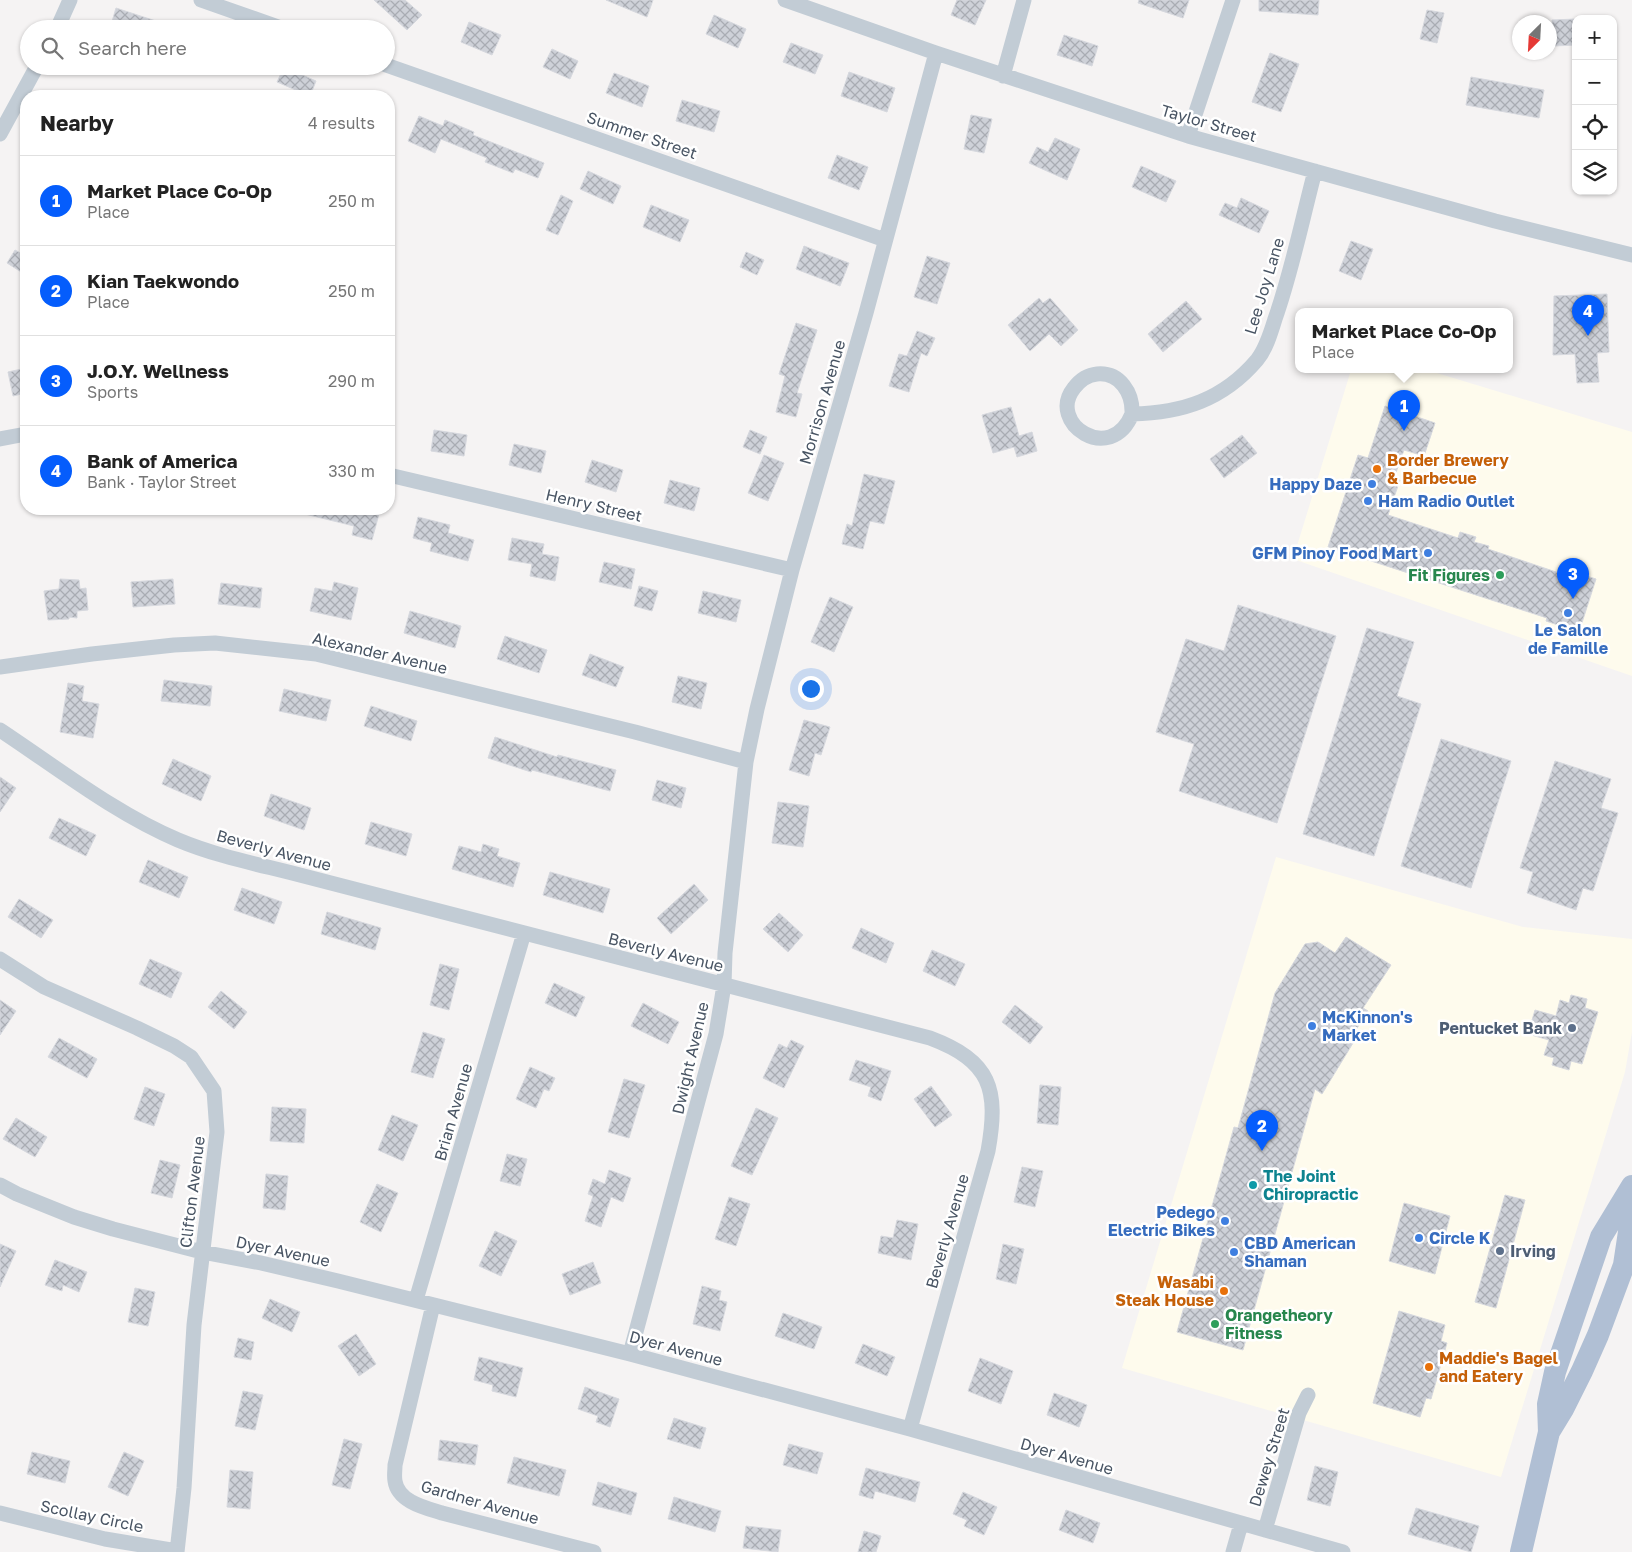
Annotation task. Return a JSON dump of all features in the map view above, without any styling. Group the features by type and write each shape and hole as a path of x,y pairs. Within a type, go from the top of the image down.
{"main road":[{"path":"1521,1552 1549,1432 1548,1404 1555,1372 1601,1237 1632,1186"},
{"path":"1549,1432 1563,1409 1598,1335 1624,1265 1632,1212"}],"street":[{"path":"60,20 70,0"},
{"path":"201,0 258,20"},
{"name":"Taylor Street","path":"785,0 1003,76 1188,136 1495,221 1632,254"},
{"path":"1003,76 1024,0"},
{"path":"1188,136 1232,0"},
{"name":"Morrison Avenue","path":"746,762 757,709 792,570 936,53"},
{"name":"Summer Street","path":"395,67 885,240"},
{"path":"24,90 32,75"},
{"path":"0,134 20,97"},
{"name":"Lee Joy Lane","path":"1132,414 1177,410 1196,404 1235,382 1258,359 1269,336 1282,300 1315,172"},
{"path":"1097,374 1107,375 1116,379 1127,389 1133,403 1132,414 1128,424 1120,432 1110,437 1088,436 1079,431 1071,422 1068,400 1078,383 1087,377 1097,374"},
{"path":"0,439 20,435"},
{"name":"Henry Street","path":"395,476 792,570"},
{"name":"Alexander Avenue","path":"0,667 119,651 215,643 307,653 616,728 746,762"},
{"name":"Beverly Avenue","path":"0,730 134,817 178,840 197,847 930,1038 949,1045 966,1056 981,1070 990,1089 993,1110 988,1151 910,1429"},
{"name":"Dwight Avenue","path":"630,1354 712,1051 724,985 727,935 746,762"},
{"name":"Brian Avenue","path":"416,1300 524,933"},
{"name":"Clifton Avenue","path":"0,959 44,987 174,1046 191,1057 214,1091 217,1132 194,1325 184,1488 177,1552"},
{"name":"Dyer Avenue","path":"0,1185 17,1194 74,1217 202,1252 261,1263 630,1354 910,1429 1343,1552"},
{"name":"Gardner Avenue","path":"432,1305 395,1465 394,1483 404,1497 418,1505 594,1552"},
{"name":"Dewey Street","path":"1265,1530 1299,1413 1308,1395"},
{"name":"Scollay Circle","path":"0,1513 105,1539 177,1552"},
{"path":"1233,1552 1241,1524"}],"shaded area":[{"path":"1350,373 1437,373 1632,432 1632,676 1293,559"},
{"path":"1276,857 1523,927 1632,939 1632,1032 1625,1072 1501,1477 1122,1368"}],"building":[{"path":"374,0 405,0 422,15 407,30"},
{"path":"606,0 653,0 647,17"},
{"path":"957,0 986,0 975,25 951,15"},
{"path":"1139,0 1189,0 1183,18 1138,3"},
{"path":"1259,0 1319,0 1318,15 1259,11"},
{"path":"116,8 153,20 112,20"},
{"path":"1427,10 1444,13 1437,43 1420,39"},
{"path":"714,15 746,29 738,48 706,34"},
{"path":"1572,19 1572,45 1557,46 1557,20"},
{"path":"469,22 501,35 492,55 461,42"},
{"path":"1064,35 1098,46 1092,66 1057,55"},
{"path":"791,43 823,55 815,74 783,62"},
{"path":"552,49 578,61 570,79 543,67"},
{"path":"1270,53 1299,64 1281,112 1252,102"},
{"path":"849,72 895,88 887,112 841,96"},
{"path":"614,73 649,86 642,107 606,93"},
{"path":"280,75 302,75 316,81 312,90 296,90 277,82"},
{"path":"1471,77 1544,90 1539,118 1466,105"},
{"path":"682,100 720,111 714,132 676,121"},
{"path":"971,115 992,119 984,153 964,149"},
{"path":"419,116 443,126 445,120 474,132 473,135 544,163 538,178 515,169 513,173 485,162 487,158 441,139 435,153 408,141"},
{"path":"1055,138 1080,149 1067,180 1029,163 1037,147 1048,152"},
{"path":"837,155 868,167 859,190 828,178"},
{"path":"1141,166 1176,181 1166,202 1132,187"},
{"path":"588,171 621,186 613,204 580,189"},
{"path":"561,195 573,201 558,235 546,230"},
{"path":"1241,198 1269,211 1259,233 1219,215 1225,203 1237,208"},
{"path":"651,205 689,220 680,242 643,227"},
{"path":"1351,241 1373,249 1361,280 1339,271"},
{"path":"804,246 849,263 840,286 796,269"},
{"path":"15,250 20,253 20,271 7,263"},
{"path":"746,252 764,260 757,275 740,267"},
{"path":"927,256 950,263 937,304 914,297"},
{"path":"1607,294 1609,352 1597,353 1599,382 1577,383 1575,354 1553,355 1554,296"},
{"path":"1039,298 1043,303 1050,298 1078,330 1061,346 1049,334 1030,351 1008,325"},
{"path":"1186,301 1202,319 1163,352 1148,334"},
{"path":"796,323 817,330 797,393 802,394 796,417 776,412 785,376 779,374"},
{"path":"917,331 935,338 927,356 921,353 909,392 889,386 899,354 907,356"},
{"path":"20,369 20,394 13,396 8,372"},
{"path":"1385,406 1435,423 1424,456 1404,450 1394,478 1400,480 1388,515 1458,538 1460,532 1476,537 1474,542 1489,546 1488,549 1562,574 1564,569 1596,579 1579,632 1546,621 1547,618 1328,547 1358,455 1368,458"},
{"path":"1011,407 1019,436 1032,432 1037,451 1017,457 1014,447 993,453 982,415"},
{"path":"434,430 467,435 464,456 431,451"},
{"path":"750,430 767,437 760,454 743,447"},
{"path":"1242,435 1257,453 1224,478 1210,459"},
{"path":"514,444 546,451 541,473 509,465"},
{"path":"764,455 784,463 768,501 748,493"},
{"path":"592,460 623,470 616,492 585,482"},
{"path":"864,474 895,481 884,524 870,521 863,549 842,544 847,524 852,526"},
{"path":"670,480 700,488 694,511 664,503"},
{"path":"309,515 379,515 372,540 352,535 354,526"},
{"path":"418,517 450,525 448,533 474,540 468,561 430,551 432,543 413,538"},
{"path":"512,538 544,544 542,554 559,557 555,581 530,576 532,564 508,560"},
{"path":"604,562 635,569 631,589 599,582"},
{"path":"60,579 79,580 80,589 86,588 88,610 77,611 77,618 69,617 69,619 48,620 44,591 59,589"},
{"path":"173,579 175,604 133,607 131,582"},
{"path":"334,582 358,588 351,620 310,611 315,588 332,591"},
{"path":"221,583 262,588 260,608 218,604"},
{"path":"639,586 658,591 652,611 634,606"},
{"path":"703,591 741,600 736,622 698,613"},
{"path":"830,597 853,607 834,652 811,642"},
{"path":"1238,605 1336,636 1277,823 1179,791 1194,744 1156,732 1186,639 1224,651"},
{"path":"410,611 461,626 455,648 404,633"},
{"path":"1367,628 1414,642 1397,696 1421,704 1374,856 1303,834"},
{"path":"505,636 547,650 539,673 497,659"},
{"path":"590,654 624,667 616,687 582,675"},
{"path":"678,676 707,683 701,709 672,702"},
{"path":"164,680 212,686 210,706 161,701"},
{"path":"68,683 84,686 82,701 99,704 93,738 60,732"},
{"path":"284,689 331,700 326,721 279,711"},
{"path":"371,706 417,721 411,741 364,726"},
{"path":"804,720 830,727 821,755 815,753 809,776 789,770"},
{"path":"495,737 557,757 558,755 616,770 610,791 532,770 531,772 488,758"},
{"path":"1441,739 1511,761 1471,888 1401,866"},
{"path":"173,759 211,776 201,801 162,784"},
{"path":"1555,761 1611,779 1601,808 1618,813 1593,891 1583,888 1576,910 1527,893 1533,872 1520,868"},
{"path":"0,777 16,788 0,812"},
{"path":"657,780 686,788 681,808 652,800"},
{"path":"271,794 311,808 304,830 264,816"},
{"path":"778,802 809,806 803,847 772,843"},
{"path":"59,818 96,835 86,856 49,838"},
{"path":"371,822 412,834 406,856 365,844"},
{"path":"483,844 499,849 497,856 520,863 513,887 452,869 459,846 481,852"},
{"path":"148,860 188,877 179,898 139,882"},
{"path":"550,872 610,889 603,913 543,895"},
{"path":"694,884 708,900 671,934 657,918"},
{"path":"242,888 282,902 274,924 234,910"},
{"path":"19,899 53,920 41,938 8,917"},
{"path":"327,912 381,928 375,950 321,934"},
{"path":"779,913 803,935 788,952 763,929"},
{"path":"861,928 894,943 886,963 852,948"},
{"path":"1346,937 1391,965 1363,1008 1368,1011 1349,1041 1353,1043 1322,1094 1315,1089 1243,1350 1177,1332 1234,1127 1238,1128 1275,993 1305,944 1318,942 1335,953"},
{"path":"932,950 965,964 955,986 923,971"},
{"path":"150,959 182,973 171,998 139,984"},
{"path":"440,964 459,969 449,1010 430,1005"},
{"path":"554,983 585,997 576,1017 545,1003"},
{"path":"221,991 247,1012 234,1029 208,1007"},
{"name":"Pentucket Bank","path":"1571,995 1587,999 1585,1008 1598,1012 1582,1064 1571,1061 1569,1070 1552,1065 1554,1058 1544,1055 1549,1040 1528,1034 1535,1010 1556,1016 1560,1000 1569,1003"},
{"path":"0,1000 16,1011 0,1035"},
{"path":"643,1003 679,1022 668,1044 631,1026"},
{"path":"1015,1005 1043,1027 1030,1044 1002,1022"},
{"path":"423,1032 445,1039 433,1078 411,1072"},
{"path":"59,1038 97,1059 87,1078 48,1057"},
{"path":"791,1040 804,1046 784,1088 763,1078 779,1044 787,1048"},
{"path":"856,1060 891,1071 881,1101 868,1096 871,1087 849,1080"},
{"path":"530,1067 555,1078 549,1091 544,1089 536,1108 516,1099"},
{"path":"624,1079 645,1085 629,1138 608,1132"},
{"path":"1040,1085 1061,1087 1058,1125 1037,1123"},
{"path":"931,1086 952,1115 935,1127 914,1099"},
{"path":"145,1087 165,1094 154,1126 134,1119"},
{"path":"272,1107 306,1109 304,1143 270,1141"},
{"path":"756,1108 778,1118 752,1175 731,1166"},
{"path":"392,1115 418,1125 403,1161 378,1150"},
{"path":"16,1118 47,1137 35,1157 3,1139"},
{"path":"507,1154 527,1159 520,1186 500,1181"},
{"path":"160,1160 180,1165 172,1198 151,1193"},
{"path":"1022,1167 1043,1171 1035,1207 1014,1202"},
{"path":"609,1170 631,1178 623,1202 611,1197 601,1227 585,1221 593,1196 588,1194 593,1179 605,1184"},
{"path":"266,1174 288,1176 285,1210 263,1208"},
{"path":"377,1184 398,1193 381,1232 360,1222"},
{"name":"Irving","path":"1505,1195 1525,1200 1496,1308 1475,1302"},
{"path":"729,1197 750,1204 736,1246 715,1239"},
{"name":"Circle K","path":"1404,1203 1450,1216 1435,1274 1389,1261"},
{"path":"897,1220 918,1224 911,1260 878,1253 881,1236 893,1238"},
{"path":"495,1231 517,1241 501,1276 479,1266"},
{"path":"0,1244 16,1251 0,1287"},
{"path":"1003,1244 1024,1249 1016,1284 996,1279"},
{"path":"55,1260 87,1272 79,1292 63,1285 62,1291 45,1285"},
{"path":"593,1262 601,1283 570,1295 562,1274"},
{"path":"702,1286 721,1291 719,1300 727,1302 720,1331 693,1324"},
{"path":"135,1288 155,1292 148,1326 128,1322"},
{"path":"270,1299 300,1312 292,1332 262,1318"},
{"path":"1399,1311 1445,1325 1441,1341 1447,1343 1431,1399 1426,1398 1420,1417 1373,1403"},
{"path":"783,1313 822,1327 814,1349 775,1336"},
{"path":"356,1334 376,1364 359,1376 338,1346"},
{"path":"238,1338 254,1342 251,1360 234,1357"},
{"path":"863,1344 895,1357 887,1376 855,1363"},
{"path":"479,1357 523,1368 516,1397 492,1391 493,1385 474,1380"},
{"path":"980,1358 1013,1371 1001,1404 968,1391"},
{"path":"585,1387 619,1399 610,1427 596,1422 598,1416 578,1409"},
{"path":"243,1391 263,1395 255,1430 235,1426"},
{"path":"1054,1393 1087,1405 1079,1427 1047,1415"},
{"path":"674,1418 706,1428 700,1449 667,1439"},
{"path":"344,1439 362,1444 350,1489 332,1485"},
{"path":"440,1440 478,1445 475,1465 438,1460"},
{"path":"789,1444 823,1453 817,1474 783,1465"},
{"path":"32,1452 70,1461 65,1483 27,1474"},
{"path":"124,1452 144,1461 128,1496 108,1487"},
{"path":"514,1457 566,1470 559,1496 507,1483"},
{"path":"1315,1466 1338,1472 1330,1506 1307,1500"},
{"path":"866,1468 920,1482 915,1502 875,1491 873,1499 859,1495"},
{"path":"230,1470 253,1472 250,1509 227,1507"},
{"path":"598,1482 637,1493 631,1515 592,1505"},
{"path":"963,1492 997,1507 984,1535 964,1526 967,1520 953,1514"},
{"path":"674,1497 721,1511 715,1532 668,1519"},
{"path":"1416,1508 1479,1526 1471,1552 1408,1534"},
{"path":"1066,1510 1100,1523 1093,1543 1059,1530"},
{"path":"746,1526 781,1530 778,1552 743,1548"},
{"path":"864,1531 881,1536 876,1552 858,1552"}],"place":[{"name":"Bank of America","path":"1588,336"},
{"name":"Market Place Co-Op","path":"1404,431"},
{"name":"Border Brewery & Barbecue","path":"1377,469"},
{"name":"Happy Daze","path":"1372,484"},
{"name":"Ham Radio Outlet","path":"1368,501"},
{"name":"GFM Pinoy Food Mart","path":"1428,553"},
{"name":"Fit Figures","path":"1500,575"},
{"name":"J.O.Y. Wellness","path":"1573,599"},
{"name":"Le Salon de Famille","path":"1568,613"},
{"name":"McKinnon's Market","path":"1312,1026"},
{"name":"Pentucket Bank","path":"1572,1028"},
{"name":"Kian Taekwondo","path":"1262,1151"},
{"name":"The Joint Chiropractic","path":"1253,1185"},
{"name":"Pedego Electric Bikes","path":"1225,1221"},
{"name":"Circle K","path":"1419,1238"},
{"name":"Irving","path":"1500,1251"},
{"name":"CBD American Shaman","path":"1234,1252"},
{"name":"Wasabi Steak House","path":"1224,1291"},
{"name":"Orangetheory Fitness","path":"1215,1324"},
{"name":"Maddie's Bagel and Eatery","path":"1429,1367"}]}
